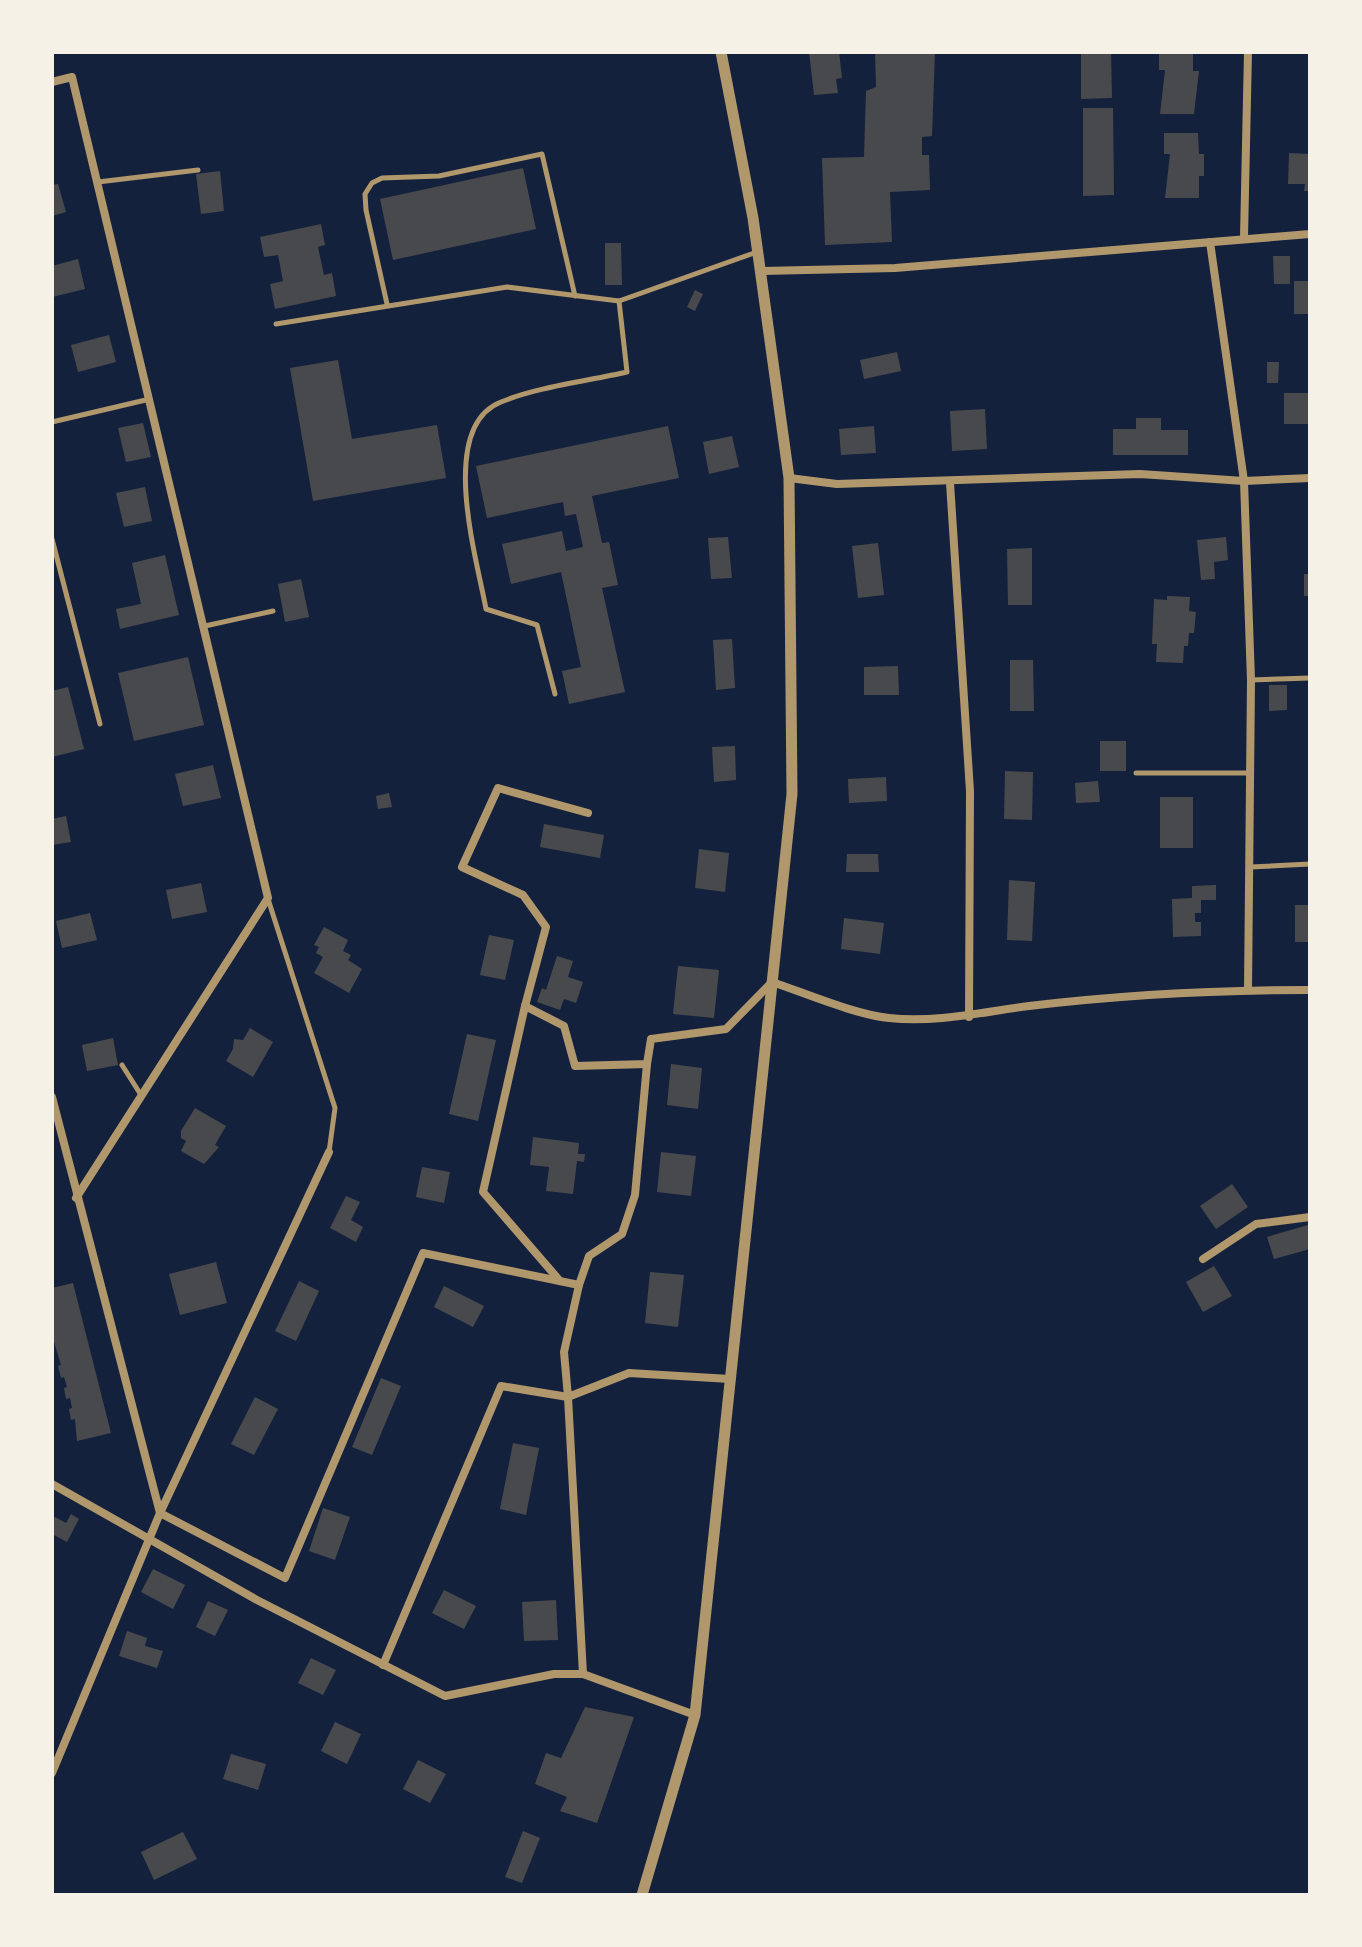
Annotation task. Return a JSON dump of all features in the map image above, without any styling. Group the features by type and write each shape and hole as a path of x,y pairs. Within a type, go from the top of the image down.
{"street":[{"path":"642,1895 695,1715 792,794 789,478 758,252 721,52"},
{"path":"1244,237 1248,52"},
{"path":"52,82 72,77 268,898 76,1198"},
{"path":"761,271 895,268 1310,234"},
{"path":"1210,242 1244,481 1252,773 1248,990"},
{"path":"789,478 837,484 950,483 1140,474 1244,481 1310,478"},
{"path":"950,483 970,791 969,1017"},
{"path":"560,1281 483,1192 546,927 523,895 462,867 498,788 588,813"},
{"path":"772,982 887,1018 969,1017 1026,1007 1248,990 1310,990"},
{"path":"583,1674 564,1352 579,1285 589,1256 622,1234 635,1195 651,1039 726,1029 772,982"},
{"path":"525,1006 564,1026 575,1066 647,1064"},
{"path":"52,1097 160,1513 285,1578 423,1253 579,1285"},
{"path":"52,1773 160,1513 329,1152"},
{"path":"1203,1259 1256,1224 1310,1217"},
{"path":"383,1665 501,1386 568,1397 629,1373 730,1379"},
{"path":"52,1484 257,1600 445,1696 554,1674 583,1674 695,1715"}],"lane":[{"path":"387,304 366,210 365,194 372,183 382,178 439,176 542,154 575,296"},
{"path":"98,182 198,170"},
{"path":"276,324 507,287 619,301 758,252"},
{"path":"555,694 537,625 486,609 463,478 469,440 481,415 499,402 627,372 619,301"},
{"path":"52,422 151,399"},
{"path":"52,539 100,724"},
{"path":"205,626 273,611"},
{"path":"1251,680 1310,678"},
{"path":"1136,773 1252,773"},
{"path":"1251,867 1310,864"},
{"path":"268,898 335,1108 329,1152"},
{"path":"122,1065 141,1095"}],"building":[{"path":"809,52 839,52 842,78 836,79 838,93 814,95"},
{"path":"875,52 935,52 932,136 922,137 922,155 929,155 930,190 890,192 892,242 825,245 822,158 864,157 866,91 876,87"},
{"path":"1081,52 1111,52 1112,98 1081,99"},
{"path":"1159,52 1193,52 1193,71 1199,71 1194,114 1160,114 1165,70 1159,70"},
{"path":"1083,108 1113,108 1114,195 1083,196"},
{"path":"1164,133 1198,133 1199,154 1204,154 1204,176 1199,176 1199,198 1165,198 1170,154 1164,154"},
{"path":"1289,153 1310,154 1310,191 1304,191 1305,184 1288,184"},
{"path":"523,168 536,229 393,260 380,199"},
{"path":"220,171 224,211 201,214 196,174"},
{"path":"58,184 66,212 52,216 52,185"},
{"path":"321,224 325,245 318,247 324,275 332,273 336,296 275,309 270,284 283,281 278,255 264,257 260,237"},
{"path":"605,243 621,243 622,285 605,285"},
{"path":"1273,256 1290,256 1290,284 1274,284"},
{"path":"78,259 85,289 52,297 52,266"},
{"path":"1294,281 1310,281 1310,314 1294,314"},
{"path":"695,290 703,294 695,311 687,307"},
{"path":"109,335 116,362 78,372 71,345"},
{"path":"897,352 901,371 864,379 860,360"},
{"path":"338,360 352,439 437,425 446,478 313,501 290,368"},
{"path":"1267,362 1279,362 1278,383 1267,383"},
{"path":"1284,393 1310,393 1310,424 1284,424"},
{"path":"985,409 987,449 952,451 950,411"},
{"path":"1136,418 1161,418 1161,430 1188,430 1188,455 1113,455 1113,429 1136,429"},
{"path":"143,423 151,457 126,462 118,428"},
{"path":"668,426 679,478 592,496 602,543 609,542 618,585 602,588 625,692 569,704 562,671 581,667 561,572 511,584 502,544 562,531 566,551 583,547 576,514 565,516 563,502 487,518 476,466"},
{"path":"874,426 876,453 841,455 839,429"},
{"path":"732,436 739,467 709,474 703,442"},
{"path":"145,487 152,521 124,527 116,493"},
{"path":"728,537 732,578 711,579 708,538"},
{"path":"1226,537 1228,560 1214,562 1215,579 1201,580 1197,540"},
{"path":"878,543 884,595 858,598 852,546"},
{"path":"1032,548 1032,605 1008,605 1007,549"},
{"path":"165,555 179,615 120,629 116,609 141,604 132,563"},
{"path":"1304,574 1310,574 1310,596 1304,596"},
{"path":"301,579 309,617 285,622 278,584"},
{"path":"1167,596 1190,597 1189,611 1196,612 1194,633 1189,633 1188,646 1184,646 1183,663 1156,662 1157,644 1152,644 1154,599 1167,600"},
{"path":"732,639 735,688 716,690 713,640"},
{"path":"188,657 204,725 134,741 118,673"},
{"path":"1010,660 1033,660 1034,711 1010,711"},
{"path":"898,666 899,695 864,695 864,667"},
{"path":"1269,685 1287,685 1287,710 1269,711"},
{"path":"68,687 84,749 52,757 52,691"},
{"path":"1100,741 1126,741 1126,771 1100,771"},
{"path":"735,746 736,780 714,782 712,747"},
{"path":"213,765 221,798 183,806 175,774"},
{"path":"1005,771 1033,772 1032,820 1004,819"},
{"path":"886,777 887,801 849,803 848,779"},
{"path":"1098,781 1100,802 1076,803 1075,783"},
{"path":"389,793 392,807 378,809 376,796"},
{"path":"1160,797 1193,797 1193,848 1160,848"},
{"path":"66,816 71,842 52,845 52,819"},
{"path":"544,824 604,835 600,858 540,847"},
{"path":"699,849 729,853 725,892 695,888"},
{"path":"847,854 878,854 879,872 846,872"},
{"path":"1009,880 1035,882 1032,941 1007,940"},
{"path":"201,883 207,912 172,919 166,890"},
{"path":"1216,885 1216,900 1201,900 1201,913 1195,913 1195,922 1201,922 1201,936 1173,937 1172,899 1192,898 1192,886"},
{"path":"1295,905 1310,905 1310,942 1295,942"},
{"path":"90,913 97,940 62,948 56,921"},
{"path":"844,918 884,923 880,954 841,949"},
{"path":"324,927 348,940 343,951 351,955 348,960 362,969 349,993 314,973 323,957 316,953 319,947 314,945"},
{"path":"489,935 514,940 505,980 480,975"},
{"path":"557,956 573,961 568,977 583,982 576,1003 564,999 560,1010 537,1002 542,988 546,990"},
{"path":"678,966 719,970 714,1018 673,1014"},
{"path":"250,1028 273,1042 253,1077 226,1061 233,1049 234,1039 243,1040"},
{"path":"467,1034 496,1040 478,1121 449,1114"},
{"path":"113,1038 118,1065 87,1071 82,1045"},
{"path":"671,1064 702,1068 698,1109 667,1105"},
{"path":"195,1108 226,1126 215,1145 219,1147 204,1164 181,1151 186,1141 181,1138 181,1131"},
{"path":"533,1137 579,1143 578,1154 585,1154 584,1162 577,1161 573,1194 546,1191 549,1167 530,1165"},
{"path":"661,1152 696,1156 691,1196 657,1192"},
{"path":"422,1167 450,1172 444,1203 416,1197"},
{"path":"1232,1184 1248,1207 1216,1229 1200,1206"},
{"path":"346,1196 360,1202 351,1220 363,1227 356,1242 330,1228"},
{"path":"1308,1225 1310,1249 1274,1259 1267,1237"},
{"path":"216,1262 227,1303 180,1315 169,1274"},
{"path":"1214,1266 1232,1296 1203,1312 1186,1282"},
{"path":"650,1272 684,1275 678,1327 645,1323"},
{"path":"299,1281 319,1291 296,1341 275,1331"},
{"path":"73,1283 111,1433 77,1441 75,1419 71,1420 70,1398 66,1399 64,1388 67,1387 64,1377 61,1378 58,1366 61,1365 52,1335 52,1288"},
{"path":"444,1286 484,1306 473,1327 434,1307"},
{"path":"381,1378 401,1386 372,1455 352,1447"},
{"path":"255,1397 278,1409 254,1455 231,1444"},
{"path":"513,1443 539,1448 526,1515 500,1509"},
{"path":"323,1508 350,1517 335,1560 309,1551"},
{"path":"71,1514 79,1519 67,1542 52,1534 52,1522 55,1517 66,1523"},
{"path":"153,1569 185,1585 173,1609 141,1592"},
{"path":"444,1590 476,1606 464,1629 432,1613"},
{"path":"556,1600 558,1640 524,1641 522,1602"},
{"path":"208,1601 228,1610 215,1636 196,1627"},
{"path":"127,1631 147,1638 145,1646 163,1651 157,1668 119,1656"},
{"path":"311,1658 336,1670 323,1695 298,1683"},
{"path":"585,1707 634,1717 597,1823 560,1811 567,1797 535,1784 546,1753 561,1758"},
{"path":"335,1722 361,1734 347,1764 321,1751"},
{"path":"231,1754 266,1764 258,1790 223,1779"},
{"path":"418,1760 446,1774 430,1803 403,1789"},
{"path":"523,1831 540,1838 522,1883 505,1877"},
{"path":"183,1832 197,1859 154,1880 141,1852"}]}
